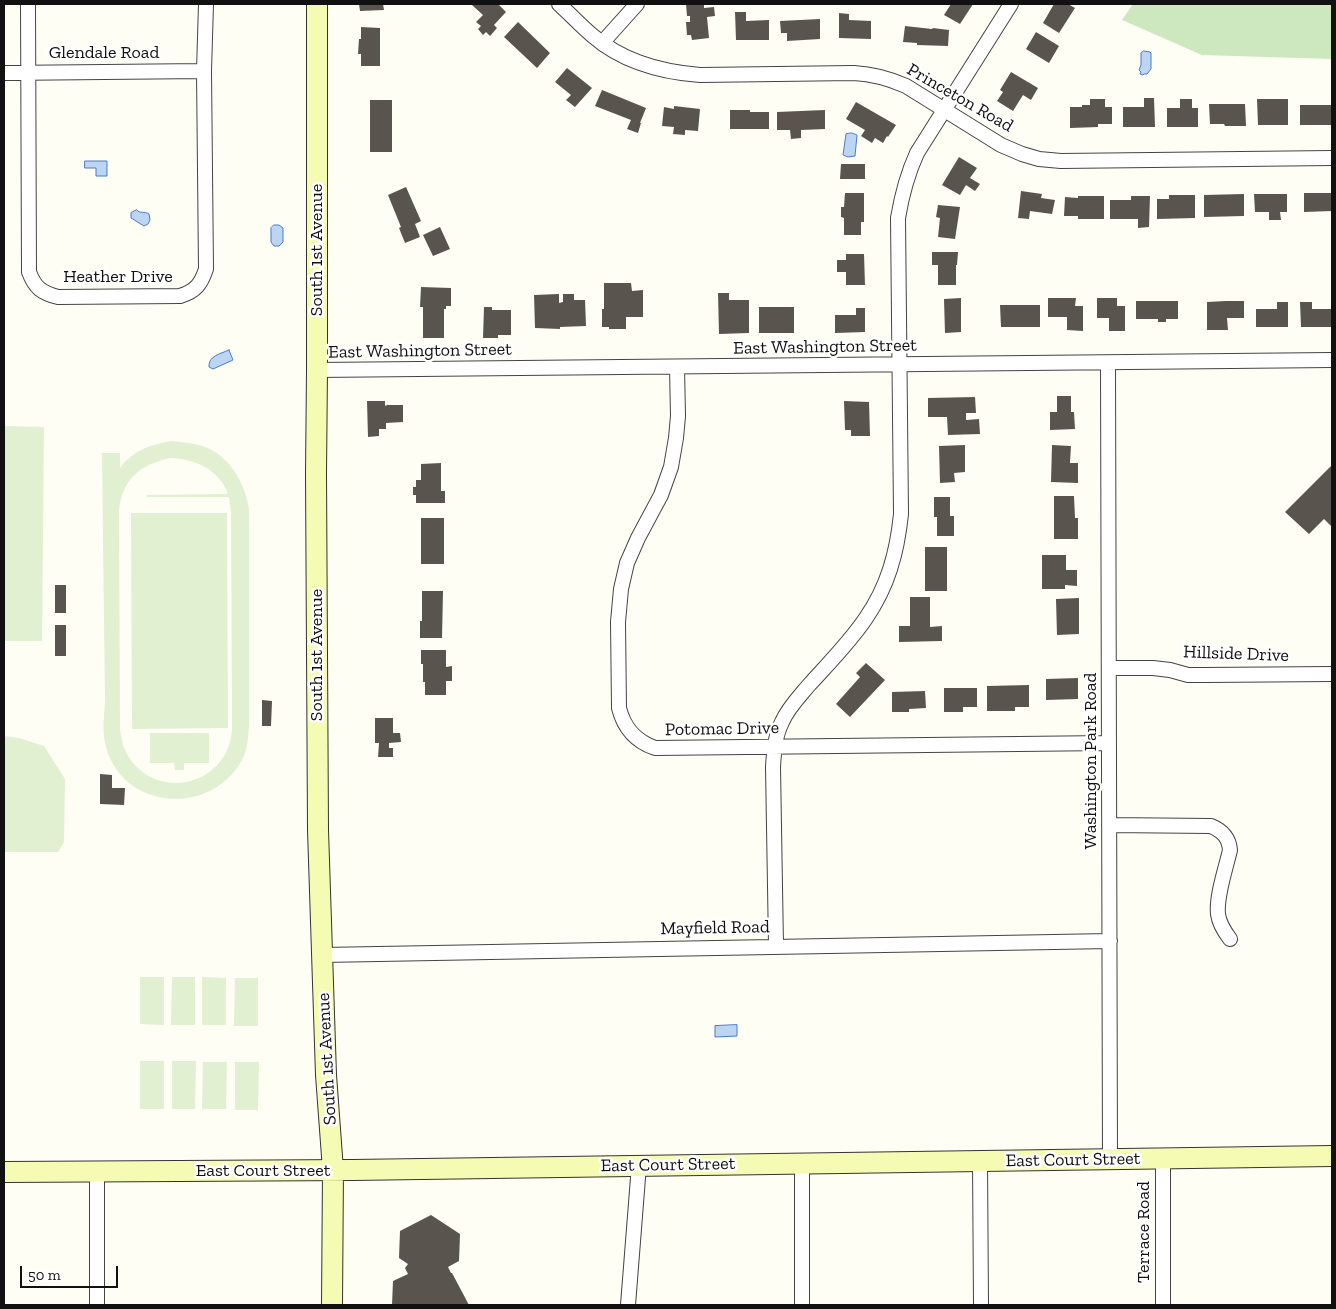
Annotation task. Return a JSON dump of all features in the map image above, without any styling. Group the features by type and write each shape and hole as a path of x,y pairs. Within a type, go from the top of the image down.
{"street":[{"name":"Heather Drive","path":"28,4 29,272 32,281 38,288 47,294 58,296 180,296 188,294 203,279 206,269 204,71 206,4"},
{"name":"South 1st Avenue","path":"317,4 316,474 318,820 326,1075 332,1170 332,1305"},
{"name":"Princeton Road","path":"559,4 602,43 632,60 654,68 700,75 873,74 892,79 906,86 1001,145 1039,159 1061,161 1332,158"},
{"path":"602,43 637,4"},
{"path":"776,946 774,747 782,722 792,705 867,618 891,568 898,542 901,514 898,218 901,195 917,153 1011,4"},
{"name":"Glendale Road","path":"4,73 204,71"},
{"name":"East Washington Street","path":"317,370 1332,360"},
{"name":"Washington Park Road","path":"1108,363 1110,1159"},
{"name":"Potomac Drive","path":"677,367 678,416 671,467 661,495 627,563 621,589 618,622 619,708 621,718 636,738 655,748 1109,742"},
{"name":"Hillside Drive","path":"1109,668 1153,668 1188,675 1332,674"},
{"path":"1109,825 1211,826 1220,830 1226,836 1230,850 1218,901 1218,914 1222,927 1230,939"},
{"name":"Mayfield Road","path":"322,955 1110,941"},
{"name":"East Court Street","path":"4,1172 332,1170 1332,1156"},
{"name":"Terrace Road","path":"1163,1158 1164,1305"},
{"path":"980,1161 981,1305"},
{"path":"802,1163 802,1305"},
{"path":"628,1305 639,1165"},
{"path":"97,1172 97,1305"}],"green space":[{"path":"1133,4 1332,4 1332,59 1202,55 1122,20"},
{"path":"4,426 44,427 42,641 4,641"},
{"path":"171,441 194,444 212,450 220,456 234,471 244,489 249,509 249,726 244,756 231,776 213,789 193,797 171,799 150,795 131,785 116,769 106,747 104,731 102,453 120,453 120,468 137,453","holes":["170,458 205,467 219,478 228,494 147,495 147,497 229,497 231,512 232,730 227,750 214,768 202,777 188,782 174,783 160,781 147,775 135,765 126,752 121,738 119,510 124,489 129,481 142,469"]},
{"path":"131,513 227,513 228,728 132,729"},
{"path":"150,733 209,733 209,763 184,763 184,770 175,770 174,763 150,763"},
{"path":"4,736 19,738 44,746 65,779 64,842 58,852 4,852"},
{"path":"140,977 164,977 164,1025 140,1024"},
{"path":"172,977 195,977 195,1025 171,1025"},
{"path":"202,977 226,978 226,1025 202,1025"},
{"path":"235,978 258,978 258,1026 234,1026"},
{"path":"140,1061 164,1061 164,1109 140,1109"},
{"path":"172,1061 196,1061 195,1109 172,1109"},
{"path":"203,1062 227,1062 226,1109 202,1109"},
{"path":"235,1062 259,1062 258,1110 235,1110"}],"water":[{"path":"1144,51 1151,53 1151,69 1147,74 1143,75 1140,74 1139,70 1141,53"},
{"path":"852,133 857,135 855,156 848,157 843,155 846,134"},
{"path":"85,161 107,161 107,176 96,176 96,168 85,168"},
{"path":"137,210 149,214 150,220 148,224 144,226 131,218 131,213"},
{"path":"274,225 279,225 283,228 283,242 279,246 274,246 271,242 271,228"},
{"path":"229,350 233,360 213,369 209,367 210,360 218,354"},
{"path":"737,1025 737,1036 715,1037 715,1026"}],"building":[{"path":"359,4 383,4 384,10 360,11"},
{"path":"498,4 506,12 494,25 497,28 490,36 486,32 483,35 478,29 481,26 476,22 483,15 472,5"},
{"path":"686,4 704,4 704,8 714,7 715,16 707,17 709,38 692,40 691,35 687,35 686,22 690,22 690,16 687,16"},
{"path":"951,4 973,4 960,24 944,15"},
{"path":"1054,4 1068,4 1075,8 1059,33 1043,23"},
{"path":"735,12 746,12 746,21 769,20 769,40 736,40"},
{"path":"839,13 849,14 849,20 871,21 871,39 839,38"},
{"path":"820,19 820,39 787,41 787,33 781,33 780,21"},
{"path":"518,22 550,53 537,68 504,37"},
{"path":"905,26 949,30 948,46 917,45 917,43 903,42"},
{"path":"361,27 380,28 380,66 361,66 361,54 358,54"},
{"path":"1036,32 1059,46 1049,63 1026,49"},
{"path":"567,68 592,88 575,107 566,100 571,95 555,82"},
{"path":"1011,72 1038,88 1031,100 1023,95 1013,111 997,101 1003,92 1000,90"},
{"path":"602,90 646,108 638,133 627,129 631,120 595,106"},
{"path":"1144,98 1154,98 1155,127 1123,127 1123,107 1144,107"},
{"path":"1090,99 1105,99 1105,107 1112,107 1112,124 1098,124 1098,127 1070,128 1070,107 1090,105"},
{"path":"1180,99 1192,99 1192,108 1198,108 1198,127 1167,127 1167,108 1180,108"},
{"path":"1257,99 1288,99 1288,125 1258,125"},
{"path":"370,100 392,100 392,152 370,152"},
{"path":"856,102 896,125 883,143 875,138 872,143 861,136 865,130 846,119"},
{"path":"1209,104 1245,104 1246,126 1210,124"},
{"path":"1300,105 1332,105 1332,125 1300,125"},
{"path":"674,106 700,109 698,131 685,130 685,135 673,134 674,127 662,126 664,107 674,109"},
{"path":"730,110 769,112 769,129 730,129"},
{"path":"825,110 825,129 801,130 801,138 791,139 790,130 777,130 777,112"},
{"path":"959,157 977,168 970,178 980,184 975,191 966,185 960,195 942,185"},
{"path":"841,164 865,164 865,179 840,179"},
{"path":"406,187 421,221 415,224 420,237 405,243 399,228 401,227 388,195"},
{"path":"1021,191 1042,194 1041,198 1055,200 1052,214 1030,211 1029,219 1018,218"},
{"path":"845,193 864,193 864,222 861,222 861,235 844,235 844,218 841,217 841,207 844,207"},
{"path":"1304,193 1332,193 1332,211 1304,212"},
{"path":"1244,194 1244,216 1204,217 1204,195"},
{"path":"1254,194 1287,194 1287,212 1280,212 1281,220 1269,220 1269,212 1255,212"},
{"path":"1169,195 1195,195 1195,218 1157,219 1157,199 1169,199"},
{"path":"1078,196 1104,196 1104,219 1078,219 1078,216 1064,216 1065,197 1078,198"},
{"path":"1131,196 1150,196 1149,227 1138,228 1138,219 1110,219 1110,200 1131,200"},
{"path":"938,205 960,207 955,239 938,237 940,218 936,217"},
{"path":"440,227 450,249 433,256 423,235"},
{"path":"932,252 958,252 956,285 938,285 938,265 932,265"},
{"path":"846,254 864,254 865,285 846,285 846,272 837,272 837,260 846,260"},
{"path":"604,283 631,283 632,291 643,290 643,317 626,317 626,329 602,327"},
{"path":"421,287 451,288 451,306 446,306 446,309 444,309 444,338 423,338 423,307 420,307"},
{"path":"718,293 729,293 729,300 749,300 749,333 719,334"},
{"path":"559,294 559,303 563,302 563,294 574,294 574,300 585,300 586,326 560,327 560,329 535,328 534,295"},
{"path":"961,298 961,332 945,333 944,299"},
{"path":"1048,298 1076,298 1075,306 1083,306 1083,331 1067,330 1067,317 1048,317"},
{"path":"1097,298 1117,298 1117,306 1125,306 1125,331 1109,331 1109,318 1097,318"},
{"path":"1136,301 1178,301 1178,319 1166,319 1166,322 1158,322 1158,319 1136,319"},
{"path":"1244,301 1244,318 1227,318 1228,330 1207,330 1207,302"},
{"path":"1277,302 1288,302 1288,327 1256,327 1256,309 1277,309"},
{"path":"1300,302 1312,302 1312,309 1332,309 1332,327 1301,327"},
{"path":"1000,305 1040,305 1040,327 1001,327"},
{"path":"484,307 492,307 492,310 511,310 511,335 498,335 498,338 483,338"},
{"path":"759,307 794,307 794,333 759,333"},
{"path":"856,308 865,308 865,332 835,333 835,315 856,315"},
{"path":"1057,396 1071,396 1071,412 1074,412 1075,429 1050,430 1050,412 1057,412"},
{"path":"975,397 976,413 966,413 966,420 979,419 980,434 948,435 947,417 928,417 928,398"},
{"path":"367,401 385,401 385,406 403,405 403,422 386,423 386,429 379,429 379,436 368,437"},
{"path":"844,401 869,402 870,436 851,436 851,430 845,430"},
{"path":"965,445 965,472 954,473 955,482 940,483 939,446"},
{"path":"1052,445 1071,446 1070,463 1078,463 1078,483 1051,482"},
{"path":"441,463 441,491 445,491 445,503 416,503 413,487 416,487 416,480 421,480 421,464"},
{"path":"1332,465 1332,527 1324,519 1309,534 1285,512"},
{"path":"1054,496 1074,496 1075,518 1078,518 1078,539 1054,539"},
{"path":"934,497 950,497 950,516 954,516 954,536 937,536 937,517 934,517"},
{"path":"421,518 444,518 444,564 421,564"},
{"path":"925,547 947,547 947,591 925,591"},
{"path":"1042,555 1066,555 1066,570 1077,570 1077,586 1065,585 1065,589 1042,589"},
{"path":"55,585 66,585 66,613 55,613"},
{"path":"422,591 443,591 442,638 420,638"},
{"path":"910,597 930,597 930,627 942,626 942,641 899,642 899,626 910,626"},
{"path":"1079,598 1079,634 1057,635 1056,599"},
{"path":"55,625 66,625 66,656 55,656"},
{"path":"421,650 446,650 446,667 452,666 452,681 446,681 446,695 425,695"},
{"path":"866,663 885,680 850,717 836,704 860,677 856,673"},
{"path":"1078,678 1078,699 1046,700 1046,679"},
{"path":"1029,685 1029,707 1015,707 1015,711 987,711 987,686"},
{"path":"944,688 977,688 977,707 963,707 963,712 944,712"},
{"path":"925,691 926,708 909,709 909,712 892,712 892,692"},
{"path":"262,700 272,701 271,726 262,726"},
{"path":"375,718 393,718 393,733 400,733 401,742 389,743 389,748 393,748 393,757 378,757 379,743 375,743"},
{"path":"100,774 112,775 112,788 125,788 124,805 100,804"},
{"path":"431,1215 460,1234 459,1261 448,1267 469,1305 392,1305 393,1281 408,1274 405,1268 408,1264 399,1258 400,1231"}]}
